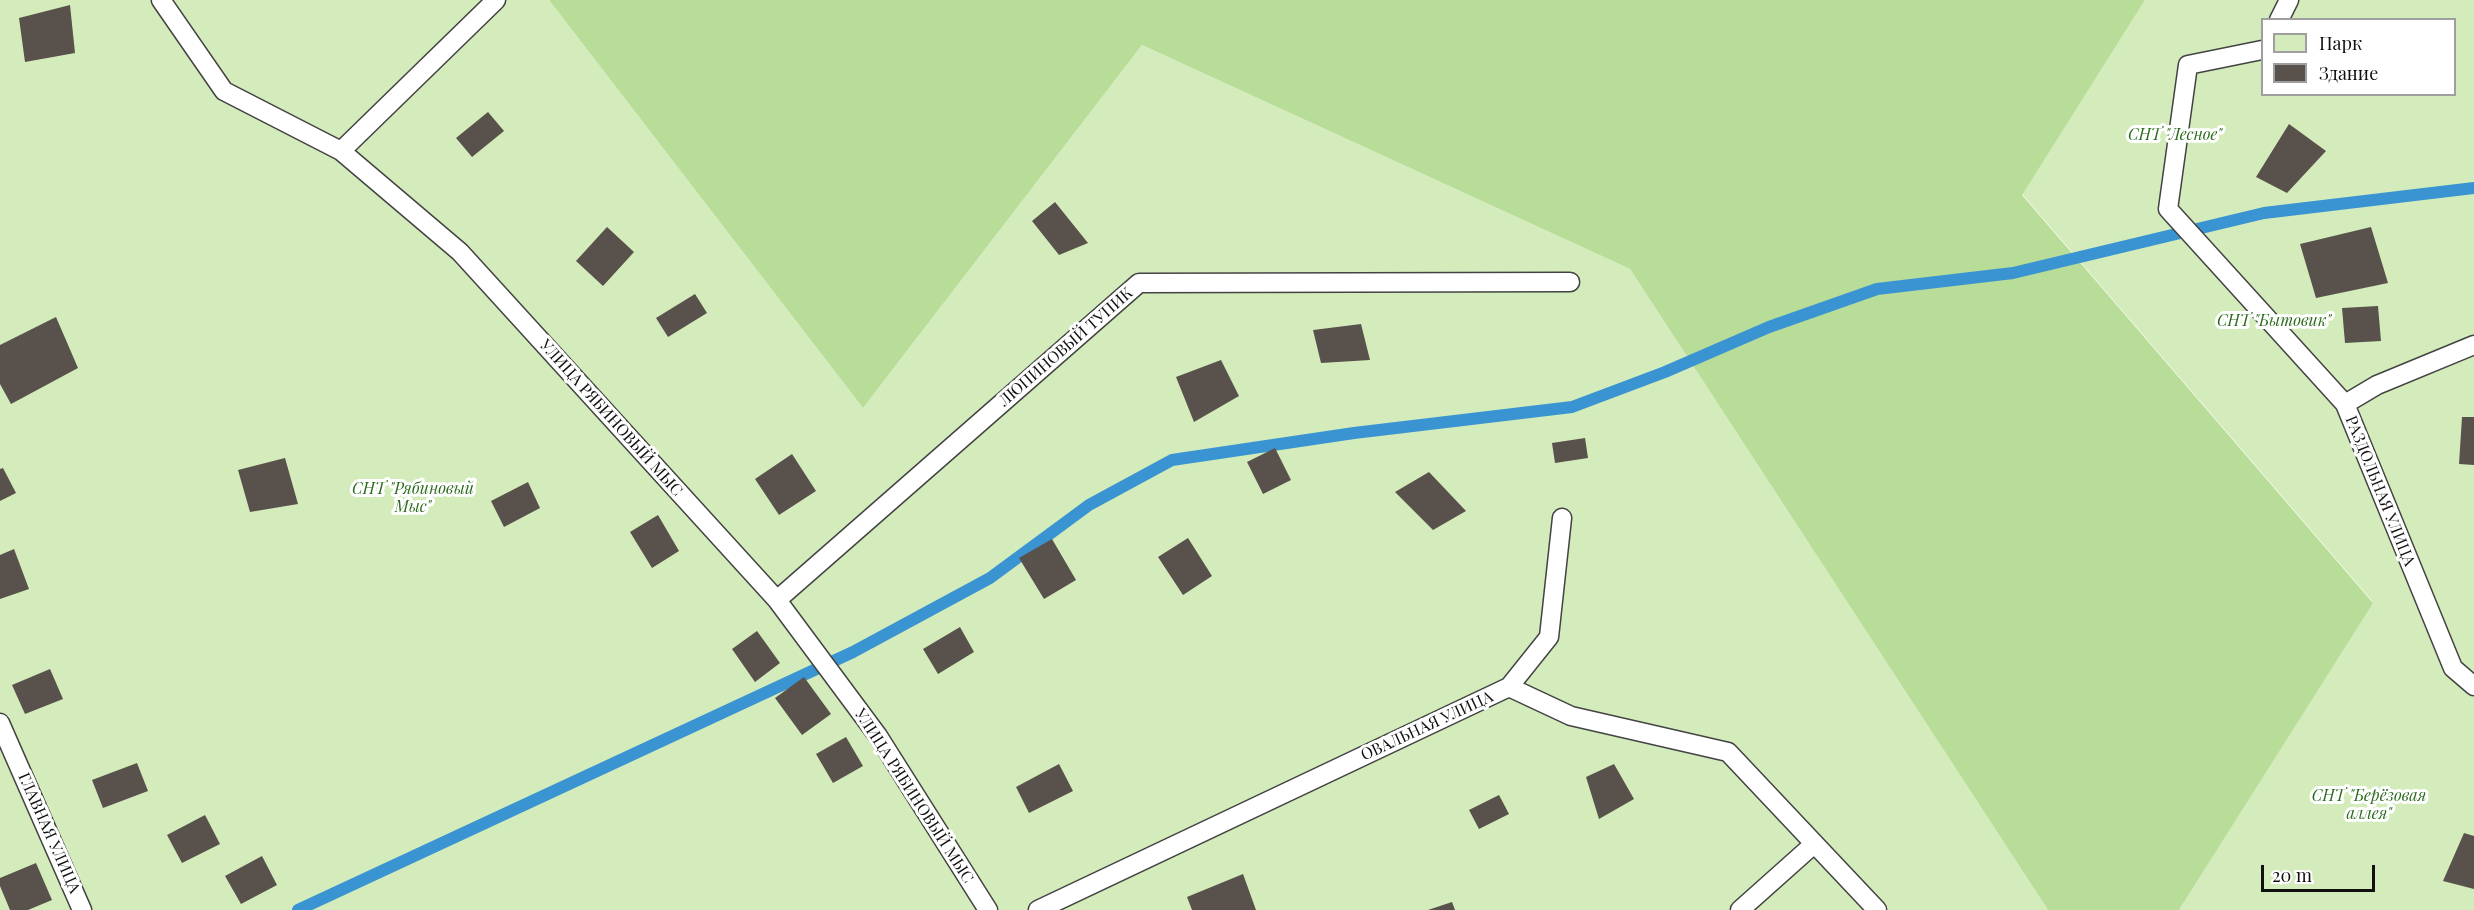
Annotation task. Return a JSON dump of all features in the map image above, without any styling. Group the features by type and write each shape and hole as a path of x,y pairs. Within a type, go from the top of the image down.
{"lane":[{"name":"УЛИЦА РЯБИНОВЫЙ МЫС","path":"161,0 224,91 341,151 460,252 777,600 878,736 988,910"},
{"path":"341,151 496,0"},
{"path":"2280,18 2289,0"},
{"name":"РАЗДОЛЬНАЯ УЛИЦА","path":"2261,50 2188,65 2168,209 2345,404 2453,668 2474,686"},
{"name":"ЛЮПИНОВЫЙ ТУПИК","path":"777,600 1139,283 1570,282"},
{"path":"2345,404 2377,385 2474,345"},
{"path":"1509,687 1549,637 1562,518"},
{"name":"ОВАЛЬНАЯ УЛИЦА","path":"1038,910 1509,687 1571,716 1728,752 1877,910"},
{"name":"ГЛАВНАЯ УЛИЦА","path":"0,723 82,910"},
{"path":"1740,910 1814,844"}],"green space":[{"name":"СНТ \"Рябиновый Мыс\"","path":"0,0 549,0 863,408 1142,45 1630,269 2048,910 0,910"},
{"path":"549,0 2145,0 2022,195 2373,603 2179,910 2048,910 1630,269 1142,45 863,408"},
{"path":"2145,0 2474,0 2474,910 2179,910 2373,602 2022,194"}],"building":[{"path":"70,5 75,53 25,62 19,18"},
{"path":"488,112 504,131 472,157 456,138"},
{"path":"2289,124 2326,151 2287,193 2256,177"},
{"path":"1055,202 1088,243 1059,255 1032,221"},
{"path":"607,227 634,252 603,286 576,261"},
{"path":"2371,227 2388,283 2316,298 2300,244"},
{"path":"695,294 707,313 668,337 656,318"},
{"path":"2378,306 2381,341 2345,343 2342,308"},
{"path":"56,317 78,368 11,404 0,384 0,345"},
{"path":"1361,324 1370,360 1321,363 1313,330"},
{"path":"1221,360 1239,396 1194,422 1176,377"},
{"path":"2462,417 2474,417 2474,465 2459,464"},
{"path":"1585,438 1588,458 1555,463 1552,443"},
{"path":"1275,448 1291,480 1263,494 1247,462"},
{"path":"792,454 816,491 779,515 755,479"},
{"path":"285,458 298,504 250,512 238,470"},
{"path":"3,468 16,493 0,501 0,469"},
{"path":"1429,472 1466,511 1433,530 1395,492"},
{"path":"528,482 540,508 504,527 491,501"},
{"path":"658,515 679,551 652,568 630,532"},
{"path":"1188,538 1212,576 1183,595 1158,557"},
{"path":"1052,539 1076,580 1044,599 1019,558"},
{"path":"14,549 29,589 0,599 0,555"},
{"path":"960,627 974,652 938,674 923,649"},
{"path":"757,631 780,663 755,682 732,649"},
{"path":"50,669 63,699 25,714 12,685"},
{"path":"804,677 831,714 802,735 775,698"},
{"path":"846,737 863,766 833,783 816,754"},
{"path":"137,763 148,791 103,808 92,780"},
{"path":"1059,764 1073,791 1029,813 1016,787"},
{"path":"1614,764 1634,799 1599,819 1586,777"},
{"path":"1499,795 1509,814 1479,829 1469,810"},
{"path":"205,815 220,844 182,863 167,835"},
{"path":"2464,833 2474,836 2474,889 2443,881"},
{"path":"262,856 277,885 241,904 225,876"},
{"path":"36,863 52,900 28,910 10,910 0,886 0,878"},
{"path":"1243,874 1256,910 1192,910 1187,897"},
{"path":"1452,902 1455,910 1428,910"}],"waterway":[{"path":"298,910 853,652 990,578 1089,505 1172,460 1354,433 1572,407 1665,372 1769,327 1877,289 2013,273 2264,213 2474,188"}],"park label":[{"name":"СНТ \"Лесное\"","path":"2175,135"},
{"name":"СНТ \"Бытовик\"","path":"2274,321"},
{"name":"СНТ \"Берёзовая аллея\"","path":"2369,805"}]}
